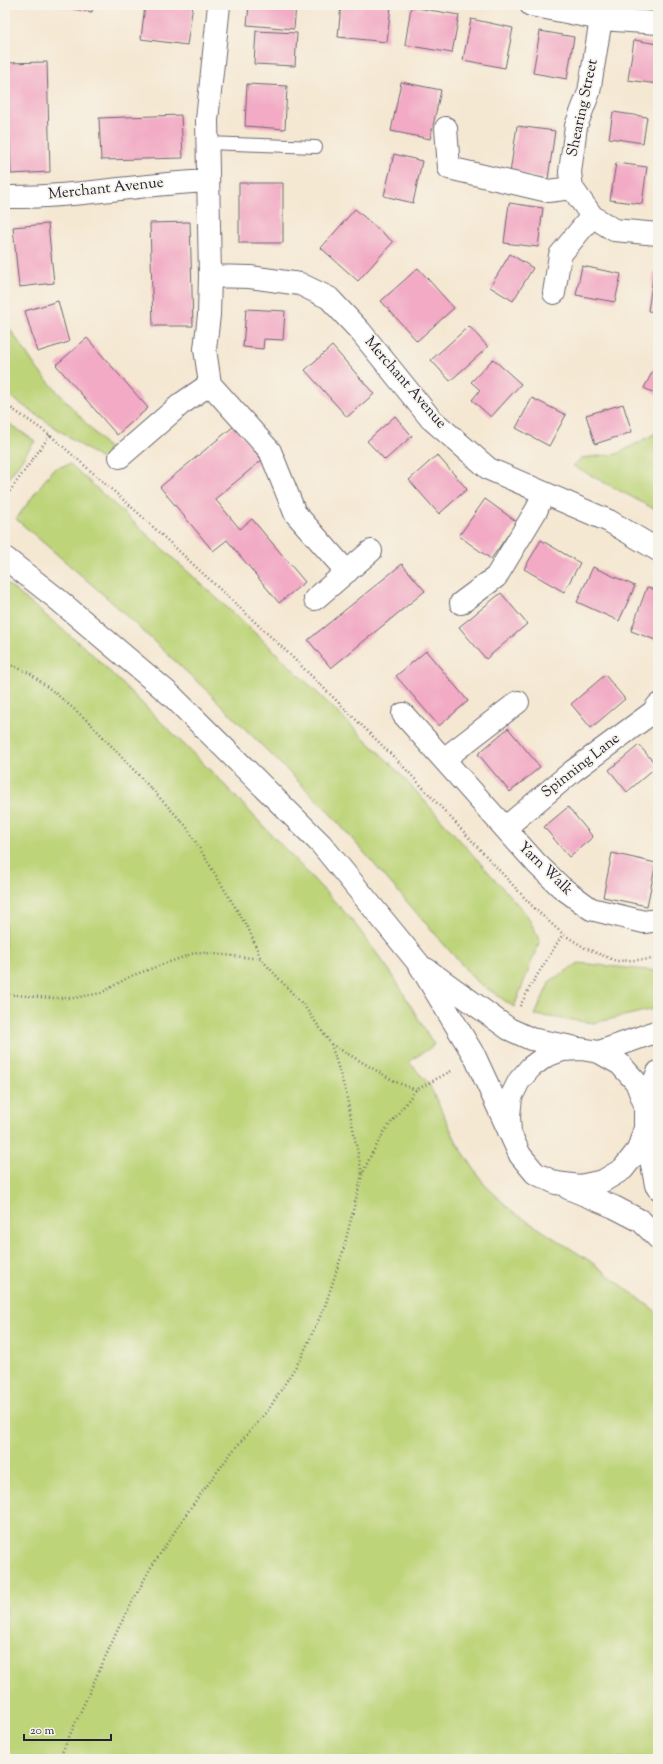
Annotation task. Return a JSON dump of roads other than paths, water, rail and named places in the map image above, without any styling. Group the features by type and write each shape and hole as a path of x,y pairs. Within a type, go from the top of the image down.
{"street":[{"path":"219,5 207,120 210,276 209,315 205,349 210,384 270,451 295,513 346,572"},
{"path":"531,5 601,19 658,23"},
{"name":"Shearing Street","path":"572,188 570,172 576,126 589,92 601,19"},
{"path":"446,128 449,168 548,191 572,188 592,216 614,230 658,234"},
{"name":"Merchant Avenue","path":"5,197 30,197 164,183 208,181"},
{"path":"554,293 560,256 592,216"},
{"name":"Merchant Avenue","path":"210,276 250,277 300,284 329,298 360,331 431,419 488,469 609,521 658,550"},
{"path":"120,457 181,404 210,384"},
{"path":"460,603 496,577 537,509 543,493"},
{"path":"315,599 371,551"},
{"path":"5,558 56,598 174,697 321,844 419,964 475,1057 496,1106 520,1155 536,1173 614,1207 641,1222 658,1238"},
{"path":"444,760 518,702"},
{"name":"Spinning Lane","path":"505,828 573,771 653,712 658,705"},
{"name":"Yarn Walk","path":"402,714 560,887 591,909 644,922 658,920"},
{"path":"419,964 509,1028 531,1039 590,1051 620,1064 636,1082 645,1105 645,1128 656,1185 658,1188"},
{"path":"510,1134 508,1116 511,1097 519,1081 531,1067 546,1056 563,1050 590,1051 658,1031"},
{"path":"645,1105 658,1072"},
{"path":"556,1183 580,1186 603,1182 623,1169 638,1150 645,1128"}],"lane":[{"path":"207,143 316,147"}]}
